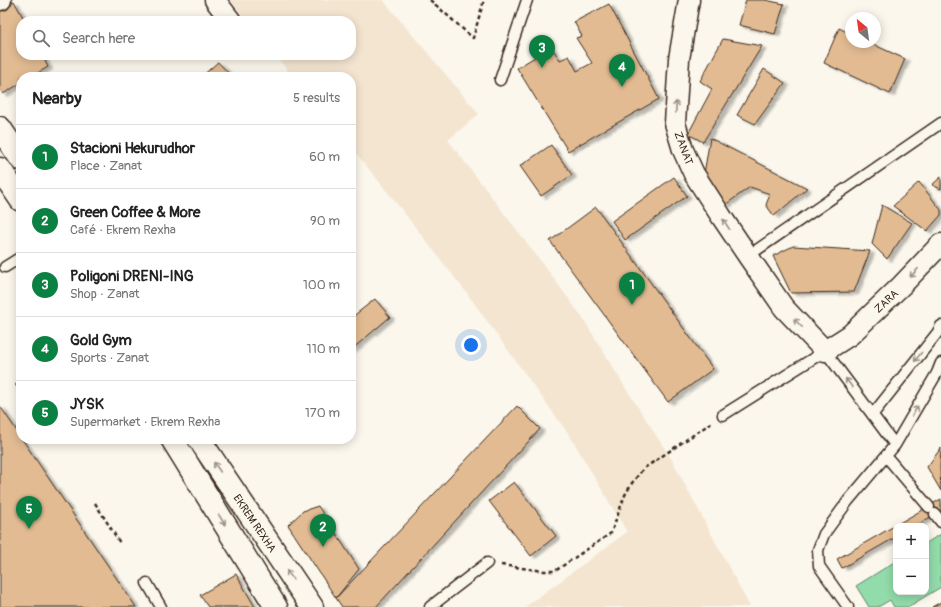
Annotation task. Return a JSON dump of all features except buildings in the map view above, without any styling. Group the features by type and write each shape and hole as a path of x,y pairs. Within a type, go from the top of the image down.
{"street":[{"path":"214,0 227,16"},
{"name":"ZANAT","path":"689,0 679,59 676,123 683,150 694,174 784,308 825,351"},
{"path":"0,128 16,152"},
{"path":"0,169 16,193"},
{"name":"ZARA","path":"825,351 850,335 902,285 941,244"},
{"path":"175,444 276,607"},
{"name":"EKREM REXHA","path":"202,444 312,607"}],"lane":[{"path":"500,80 527,0"},
{"path":"748,256 941,123"},
{"path":"2,266 16,259"},
{"path":"873,414 938,332 941,326"},
{"path":"723,414 825,351 895,445"},
{"path":"848,607 820,566 818,550 824,534 848,501 895,445 941,363"},
{"path":"886,456 935,514"},
{"path":"430,607 487,563"},
{"path":"147,583 161,607"}],"path":[{"path":"430,0 473,38 484,0"},
{"path":"487,563 544,571 555,571 611,533 625,495 643,469 723,414"},
{"path":"95,503 120,543"}],"shaded area":[{"path":"230,0 383,0 479,114 448,140 582,317 672,460 750,607 525,607 627,532 570,436 466,292 356,153 356,72 289,72 279,60 356,60 356,16 243,16"}],"green space":[{"path":"941,534 941,587 929,594 929,559 929,541"},
{"path":"893,563 893,595 928,595 908,607 894,607 890,600 878,607 869,607 856,586"}],"place":[{"name":"Poligoni DRENI-ING","path":"542,68"},
{"name":"Gold Gym","path":"622,87"},
{"name":"Stacioni Hekurudhor","path":"632,305"},
{"name":"JYSK","path":"29,529"},
{"name":"Green Coffee & More","path":"323,547"}]}
